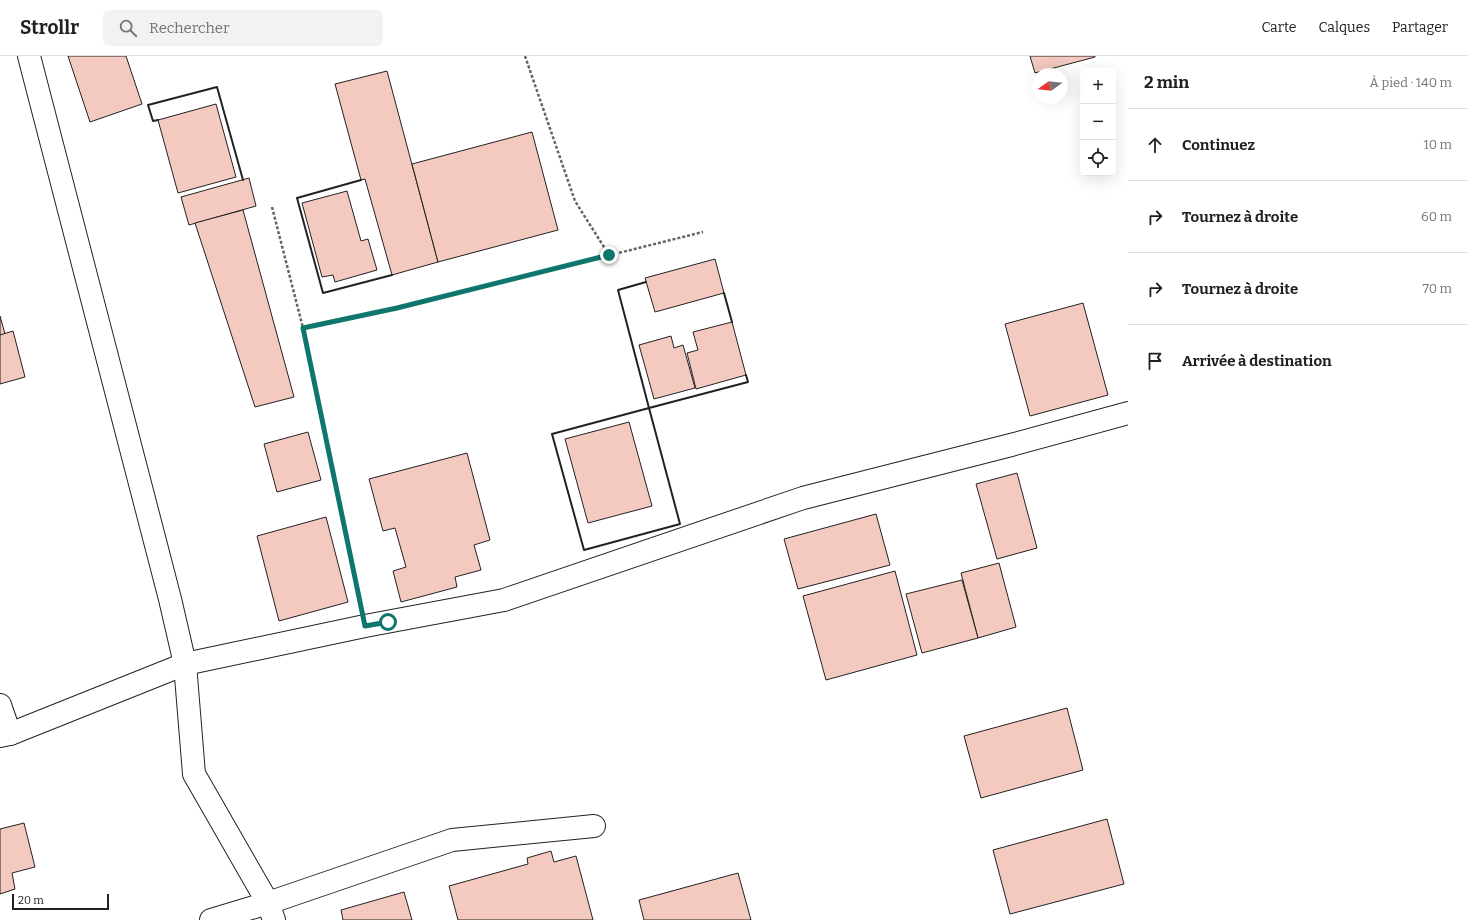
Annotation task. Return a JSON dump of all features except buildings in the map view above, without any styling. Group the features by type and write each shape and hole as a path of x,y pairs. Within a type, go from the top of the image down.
{"street":[{"path":"29,56 166,584 185,664 194,774 271,912"},
{"path":"0,704 5,735 185,664 365,626 504,600 803,498 1011,445 1128,413"},
{"path":"211,920 271,912 452,840 594,826"}],"path":[{"path":"525,56 575,201 609,255"},
{"path":"272,207 303,328 365,626"},
{"path":"303,328 397,308 703,232"}],"wall":[{"path":"158,120 153,121 148,105 217,87 243,180"},
{"path":"361,180 297,198 323,293 392,275"},
{"path":"646,282 618,290 649,408 748,382 746,375"},
{"path":"724,293 732,322"},
{"path":"649,408 680,524 584,550 552,434 649,408"}],"route":[{"path":"388,622 365,626 303,328 397,308 609,255"}]}
